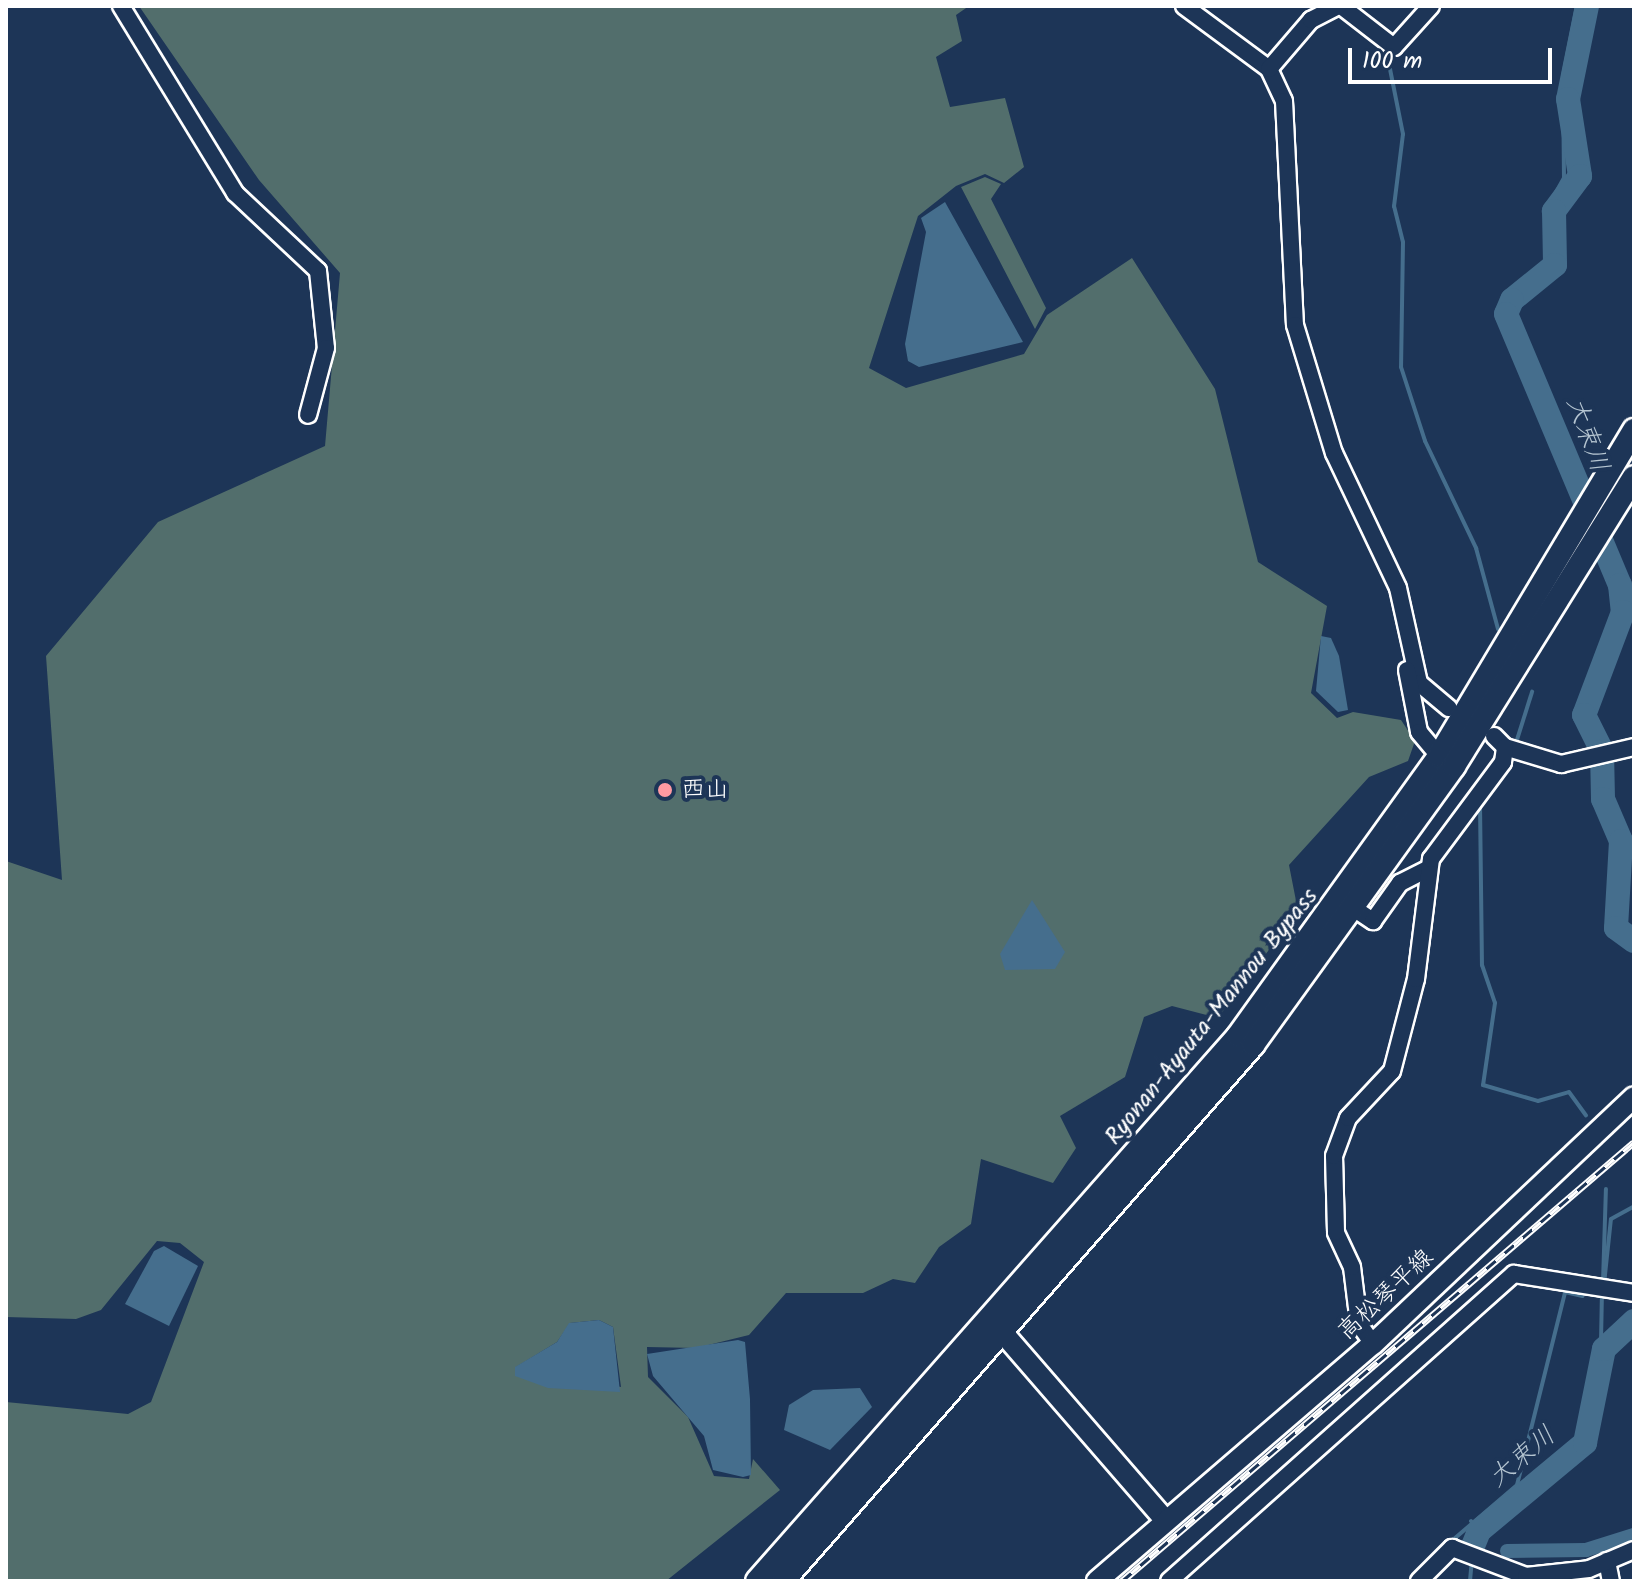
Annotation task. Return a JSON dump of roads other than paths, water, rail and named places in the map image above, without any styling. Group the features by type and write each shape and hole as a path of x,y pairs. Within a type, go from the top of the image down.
{"highway":[{"name":"Ryonan-Ayauta-Mannou Bypass","path":"757,1581 1253,1045 1355,909 1582,542 1598,495 1634,430"},
{"name":"Ryonan-Ayauta-Mannou Bypass","path":"783,1581 1238,1036 1439,756 1582,542 1611,515 1634,477"}],"main road":[{"name":"高松琴平線","path":"1097,1581 1373,1344 1634,1097"},
{"path":"997,1325 1166,1521"}],"street":[{"path":"121,6 235,193 318,271 326,348 308,415"},
{"path":"1184,6 1269,69 1284,101 1295,325 1334,453 1398,588 1412,652 1425,691 1449,708"},
{"path":"1269,69 1311,20 1340,6 1394,47 1431,6"},
{"path":"1412,652 1405,657 1419,732 1439,756"},
{"path":"1355,909 1373,921 1400,883 1427,869 1503,762 1507,745 1561,764 1634,747"},
{"path":"1373,1344 1359,1324 1352,1267 1336,1232 1331,1174 1348,1118 1392,1071 1416,979 1427,869"},
{"path":"1169,1581 1514,1274 1634,1293"},
{"path":"1419,1581 1452,1548 1526,1576 1607,1561 1634,1550"},
{"path":"1607,1561 1611,1581"}],"water":[{"path":"945,202 1023,342 919,367 908,361 905,344 926,232 921,218"},
{"path":"1321,636 1331,638 1339,656 1348,710 1338,712 1316,691"},
{"path":"1032,900 1065,952 1055,969 1005,970 1000,954"},
{"path":"164,1246 198,1266 169,1326 125,1304 154,1251"},
{"path":"599,1320 613,1327 620,1392 548,1388 515,1376 515,1367 557,1342 569,1323"},
{"path":"738,1340 745,1342 750,1399 751,1475 743,1477 713,1470 704,1436 653,1376 647,1354"},
{"path":"860,1388 872,1407 830,1450 784,1430 789,1405 813,1390"}],"waterway":[{"path":"1555,220 1550,203 1564,178 1563,76 1577,6"},
{"name":"大束川","path":"1587,6 1568,99 1580,176 1554,211 1555,265 1512,300 1506,314 1620,585 1623,612 1584,715 1602,751 1603,799 1621,841 1616,928 1634,941"},
{"path":"1386,49 1403,134 1394,206 1403,242 1401,367 1425,441 1476,548 1498,629"},
{"path":"1515,746 1532,692"},
{"path":"1480,804 1482,965 1495,1003 1483,1085 1538,1101 1569,1092 1586,1115"},
{"path":"1603,1282 1606,1189"},
{"path":"1604,1284 1611,1219 1634,1206"},
{"path":"1515,1500 1582,1438 1601,1342 1602,1291"},
{"path":"1427,1562 1517,1485 1565,1292 1583,1296"},
{"name":"大束川","path":"1473,1546 1479,1531 1585,1443 1604,1349 1634,1321"},
{"path":"1471,1521 1479,1531"},
{"path":"1507,1551 1586,1550 1634,1535"},
{"path":"1470,1581 1472,1559"}],"railway":[{"path":"1122,1581 1634,1142"}],"place":[{"name":"西山","path":"665,790"}]}
